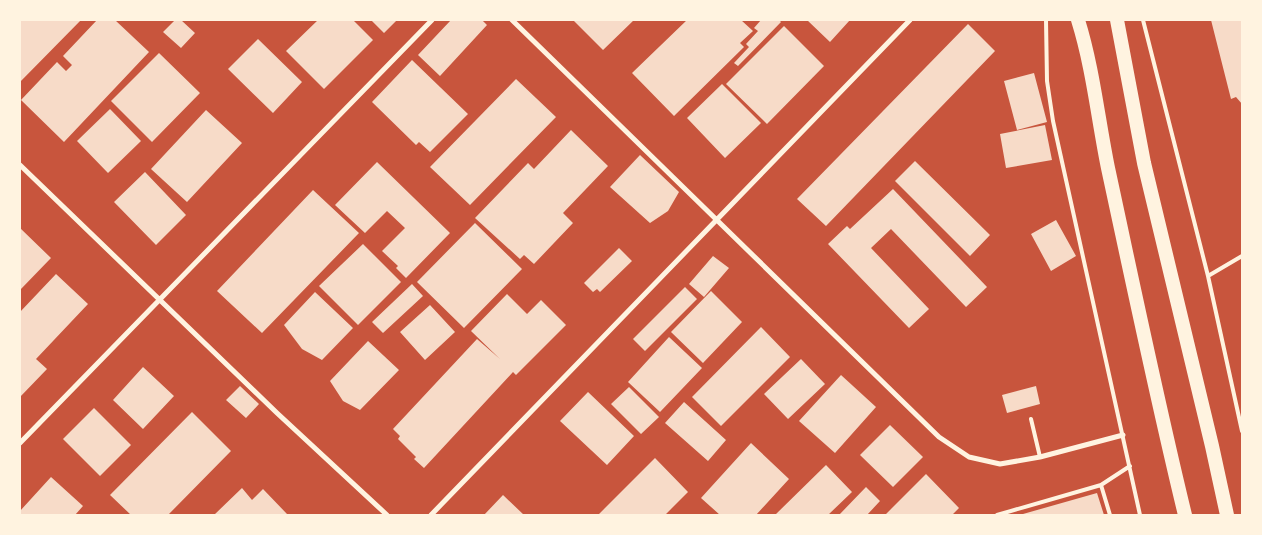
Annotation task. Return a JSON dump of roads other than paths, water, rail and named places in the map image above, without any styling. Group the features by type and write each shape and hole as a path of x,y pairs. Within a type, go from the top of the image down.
{"highway":[{"path":"1078,20 1086,45 1104,146 1159,406 1185,515"},
{"path":"1117,20 1144,163 1210,436 1226,515"}],"street":[{"path":"20,443 432,20"},
{"path":"512,20 939,438 969,458 1000,464 1040,457 1123,435"},
{"path":"431,515 910,20"},
{"path":"20,165 387,515"}],"lane":[{"path":"1046,20 1047,80 1053,121 1140,515"},
{"path":"1143,20 1208,276 1242,431"},
{"path":"1208,276 1242,256"},
{"path":"1031,419 1040,457"},
{"path":"997,515 1101,485 1130,466"},
{"path":"1101,485 1110,515"}]}
